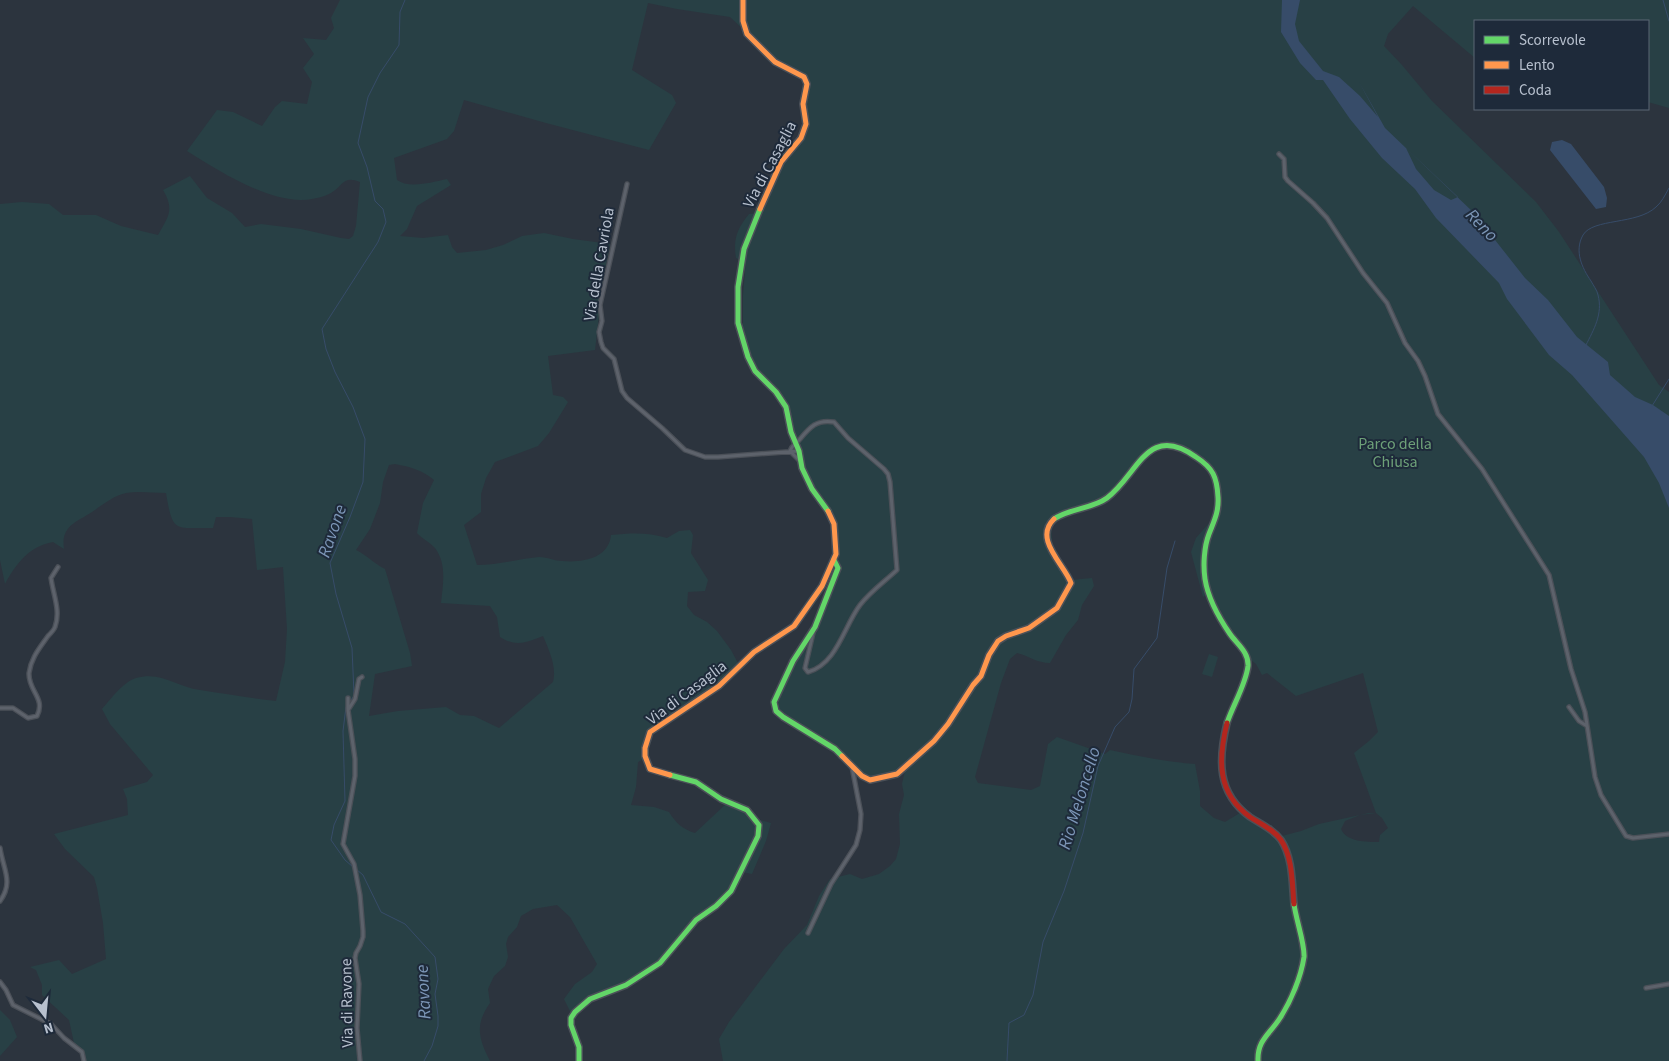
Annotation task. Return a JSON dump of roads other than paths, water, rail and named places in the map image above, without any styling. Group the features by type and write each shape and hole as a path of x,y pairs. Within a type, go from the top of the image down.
{"street":[{"name":"Via di Casaglia","path":"579,1061 579,1047 571,1025 575,1012 590,999 626,985 660,963 696,920 716,906 732,891 758,836 759,825 747,810 721,799 696,782 657,772 650,768 646,756 646,748 650,732 719,686 754,652 794,626 822,586 836,554 834,524 812,489 791,432 786,407 776,392 755,370 748,356 738,323 738,286 744,249 750,228 781,162 801,138 806,124 803,104 807,84 804,78 775,62 747,34 743,20 743,0"},
{"path":"1279,154 1284,159 1285,177 1327,218 1363,273 1387,303 1405,343 1418,361 1425,376 1438,414 1482,469 1549,575 1571,669 1578,685 1585,712 1595,777 1601,795 1626,836 1633,838 1669,834"},
{"name":"Via della Cavriola","path":"627,184 600,305 602,321 599,332 603,348 614,360 622,391 627,398 691,454 704,457 718,457 799,451"},
{"path":"802,462 790,451 792,445 814,424 821,422 834,422 848,438 871,456 886,472 890,482 896,562 896,570 893,574 860,605 834,652 815,670 808,672 805,668 815,627 838,568 834,560"},
{"path":"815,627 793,661 774,702 776,711 835,749 862,776 870,780 896,774 934,741 948,724 973,684 981,676 988,655 998,641 1006,636 1029,628 1057,608 1071,583 1048,541 1047,532 1051,522 1065,513 1095,505 1105,499 1145,456 1159,446 1178,446 1213,472 1219,503 1218,513 1208,542 1206,582 1225,626 1247,659 1247,671 1232,709 1222,746 1222,776 1230,798 1238,807 1273,832 1282,842 1287,853 1296,918 1304,953 1299,972 1283,1013 1260,1042 1257,1054 1258,1061"},
{"path":"0,708 13,708 28,718 37,716 40,709 29,676 32,659 55,627 57,602 51,578 58,567"},
{"name":"Via di Ravone","path":"348,710 355,699 359,679 362,677"},
{"name":"Via di Ravone","path":"348,698 347,716 355,759 355,776 343,844 354,864 360,894 363,932 355,958 358,984 357,1028 360,1061"},
{"path":"1570,707 1578,721 1587,726"},
{"path":"808,933 831,884 856,845 860,830 862,814 851,764"},
{"path":"0,848 8,878 6,893 0,901"},
{"path":"0,982 18,1007 51,1024 64,1038 82,1052 84,1061"},
{"path":"1646,988 1669,984"}],"water":[{"name":"Reno","path":"1282,0 1300,0 1295,24 1299,41 1323,71 1339,77 1360,96 1378,117 1359,82 1385,128 1406,148 1416,169 1434,190 1451,200 1458,197 1473,212 1525,278 1548,300 1577,337 1608,362 1610,375 1635,397 1653,405 1669,416 1669,508 1659,483 1644,457 1572,375 1549,355 1507,299 1499,283 1436,218 1415,189 1382,158 1350,119 1323,80 1316,80 1300,63 1281,32"},
{"path":"1562,140 1571,144 1604,187 1607,198 1606,207 1596,209 1550,150 1552,142"}],"waterway":[{"name":"Ravone","path":"354,694 352,648 336,594 330,563 363,482 365,439 353,407 335,372 326,349 322,329 378,242 386,222 383,209 375,201 367,167 358,143 368,97 380,73 399,45 400,12 405,0"},
{"path":"1663,0 1669,21"},
{"path":"1586,345 1599,315 1599,302 1597,291 1580,259 1579,247 1583,235 1596,226 1648,213 1660,203 1669,188"},
{"path":"1652,406 1669,379"},
{"name":"Rio Meloncello","path":"1007,1061 1009,1023 1024,1015 1033,995 1043,942 1064,891 1083,833 1098,766 1115,727 1129,712 1134,669 1157,638 1167,568 1175,541"},
{"name":"Ravone","path":"353,697 346,707 343,731 345,801 334,825 331,840 345,860 353,867"},
{"name":"Ravone","path":"356,869 363,875 381,912 405,924 435,957 438,979 435,994 438,1026 432,1046 424,1061"}],"park label":[{"name":"Parco della Chiusa","path":"1395,452"}]}
